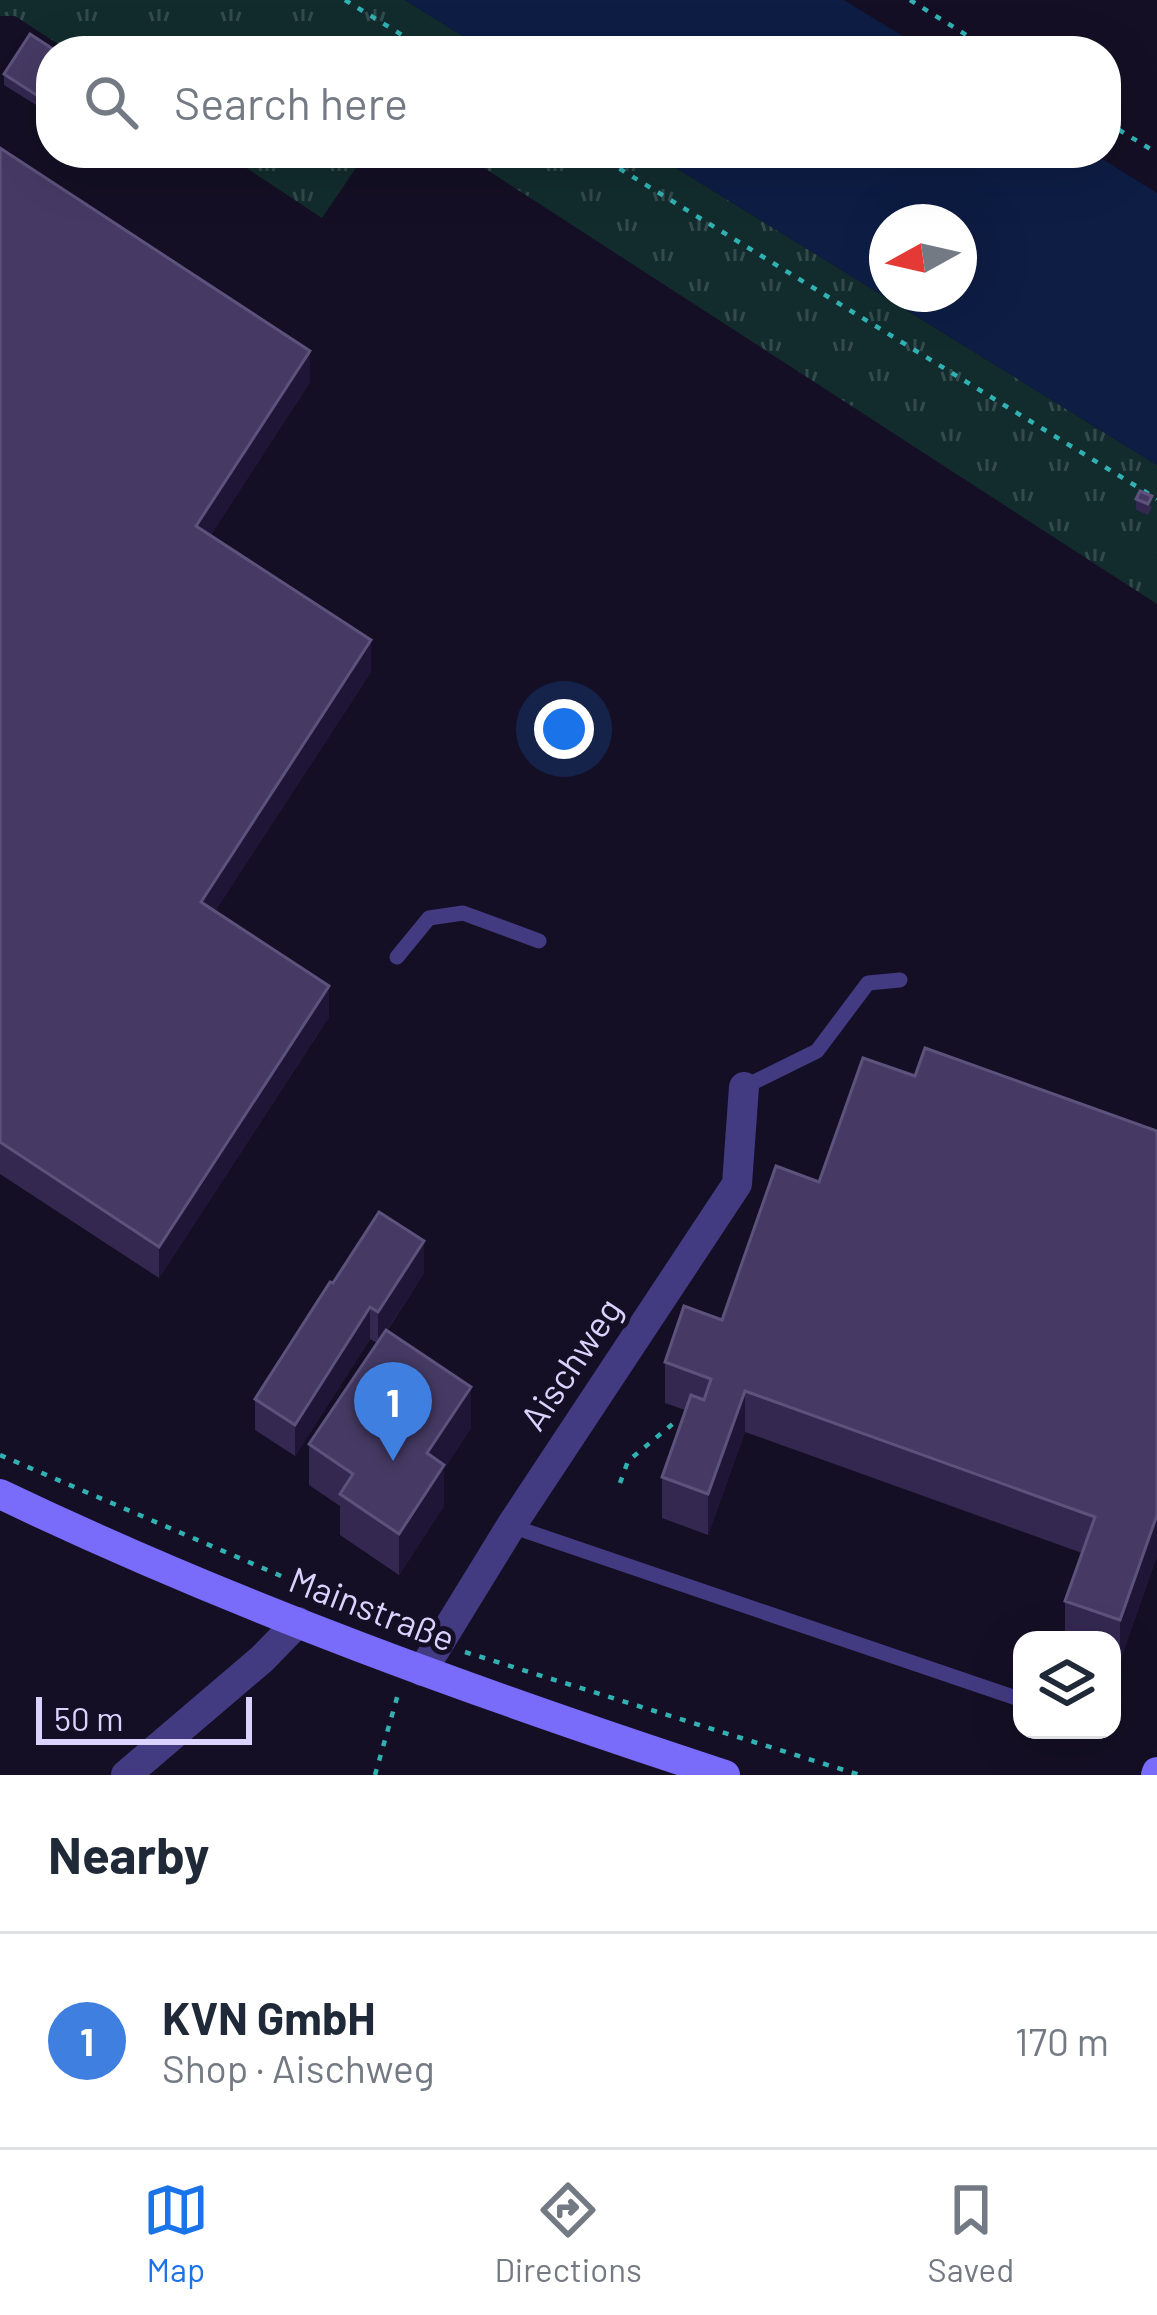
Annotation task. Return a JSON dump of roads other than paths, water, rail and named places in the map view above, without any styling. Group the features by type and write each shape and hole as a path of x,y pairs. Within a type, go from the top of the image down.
{"main road":[{"name":"Mainstraße","path":"0,1494 158,1567 417,1669 724,1775"}],"street":[{"name":"Aischweg","path":"417,1669 737,1184 744,1087"},
{"path":"126,1775 262,1659 298,1622"}],"lane":[{"path":"397,957 429,918 463,913 539,940"},
{"path":"744,1087 817,1052 868,983 900,980"},
{"path":"511,1526 1013,1697"}],"water":[{"path":"405,0 844,0 903,36 463,36"},
{"path":"676,168 1117,168 1157,193 1157,465 909,312 977,312 977,204 869,204 869,287"}],"place":[{"name":"KVN GmbH","path":"393,1461"}]}
